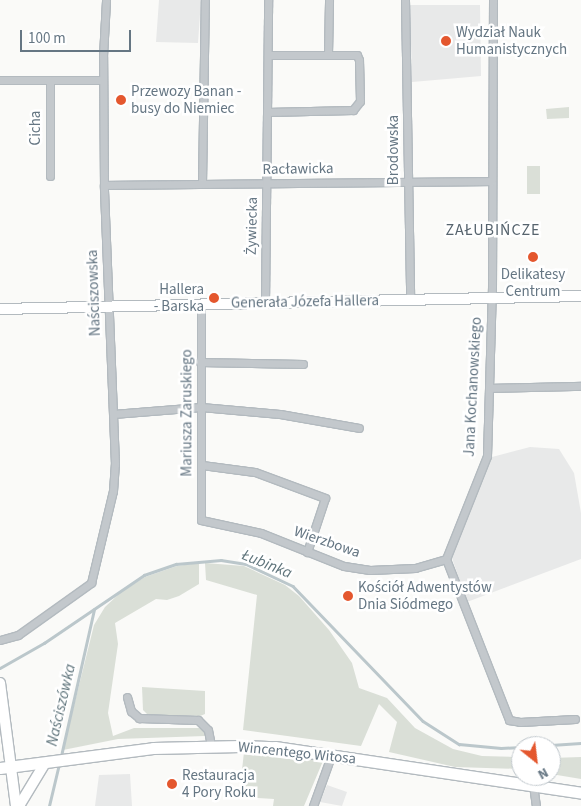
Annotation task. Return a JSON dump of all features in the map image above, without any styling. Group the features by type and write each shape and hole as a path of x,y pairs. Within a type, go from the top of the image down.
{"main road":[{"name":"Wincentego Witosa","path":"6,768 153,748 211,745 275,747 511,782"},
{"name":"Wincentego Witosa","path":"539,786 581,793"}],"street":[{"name":"Naściszowska","path":"0,640 18,635 91,583 113,491 115,464 104,186 103,80 106,0"},
{"path":"202,184 205,0"},
{"name":"Żywiecka","path":"265,303 268,0"},
{"path":"328,54 329,0"},
{"name":"Brodowska","path":"405,0 410,299"},
{"name":"Jana Kochanowskiego","path":"446,560 487,456 490,388 493,0"},
{"path":"267,112 356,109 360,101 359,57 354,54 268,55"},
{"path":"0,80 103,80"},
{"name":"Cicha","path":"50,80 50,176"},
{"name":"Racławicka","path":"104,186 492,181"},
{"name":"Generała Józefa Hallera","path":"0,309 581,296"},
{"name":"Mariusza Zaruskiego","path":"201,520 200,362 202,305"},
{"name":"Generała Józefa Hallera","path":"0,314 30,309"},
{"path":"200,362 303,364"},
{"path":"490,388 581,386"},
{"path":"113,414 201,407 280,414 359,428"},
{"path":"202,465 255,472 325,498 307,552"},
{"name":"Wierzbowa","path":"201,520 261,533 344,566 370,570 415,568 446,560"},
{"path":"446,560 509,720 520,722 575,719"},
{"path":"0,683 6,768 18,806"},
{"path":"127,697 131,711 139,718 198,720 205,724 211,745"},
{"path":"313,806 331,756"},
{"path":"18,806 49,762"},
{"path":"533,786 536,806"}],"shaded area":[{"path":"159,0 201,0 198,43 156,42"},
{"name":"Wydział Nauk Humanistycznych","path":"410,5 480,5 481,76 412,82"},
{"path":"569,107 569,118 547,119 546,109"},
{"path":"527,166 540,166 540,194 527,194"},
{"path":"530,447 559,449 574,473 581,513 581,559 467,602 452,558 492,457"},
{"path":"199,563 199,584 179,596 167,600 156,599 115,623 118,644 108,713 113,736 134,728 199,728 205,730 205,736 118,739 63,750 94,625 105,607 120,593 145,577 177,566"},
{"path":"205,563 244,566 285,585 299,596 329,630 352,663 359,688 387,698 415,728 453,749 482,756 511,757 511,769 455,767 389,752 397,722 379,704 361,746 243,730 257,595 206,580"},
{"path":"142,687 205,691 205,714 200,716 148,715 143,710"},
{"path":"244,752 279,753 323,761 304,806 273,806 274,799 239,797"},
{"path":"581,757 581,779 561,776 561,758"},
{"path":"130,774 132,806 95,806 99,775"},
{"path":"327,785 347,792 342,806 320,802"}],"waterway":[{"name":"Łubinka","path":"0,668 44,643 144,575 176,564 221,560 246,564 293,586 423,721 459,744 511,748"},
{"name":"Naściszówka","path":"61,756 94,610"},
{"name":"Łubinka","path":"561,744 581,743"},
{"name":"Naściszówka","path":"49,806 59,764"}],"place":[{"name":"Wydział Nauk Humanistycznych","path":"446,41"},
{"name":"Przewozy Banan - busy do Niemiec","path":"121,100"},
{"name":"Delikatesy Centrum","path":"533,257"},
{"name":"Hallera - Barska","path":"214,298"},
{"name":"Kościół Adwentystów Dnia Siódmego","path":"348,596"},
{"name":"Restauracja 4 Pory Roku","path":"172,784"}],"district":[{"name":"ZAŁUBIŃCZE","path":"493,230"}]}
